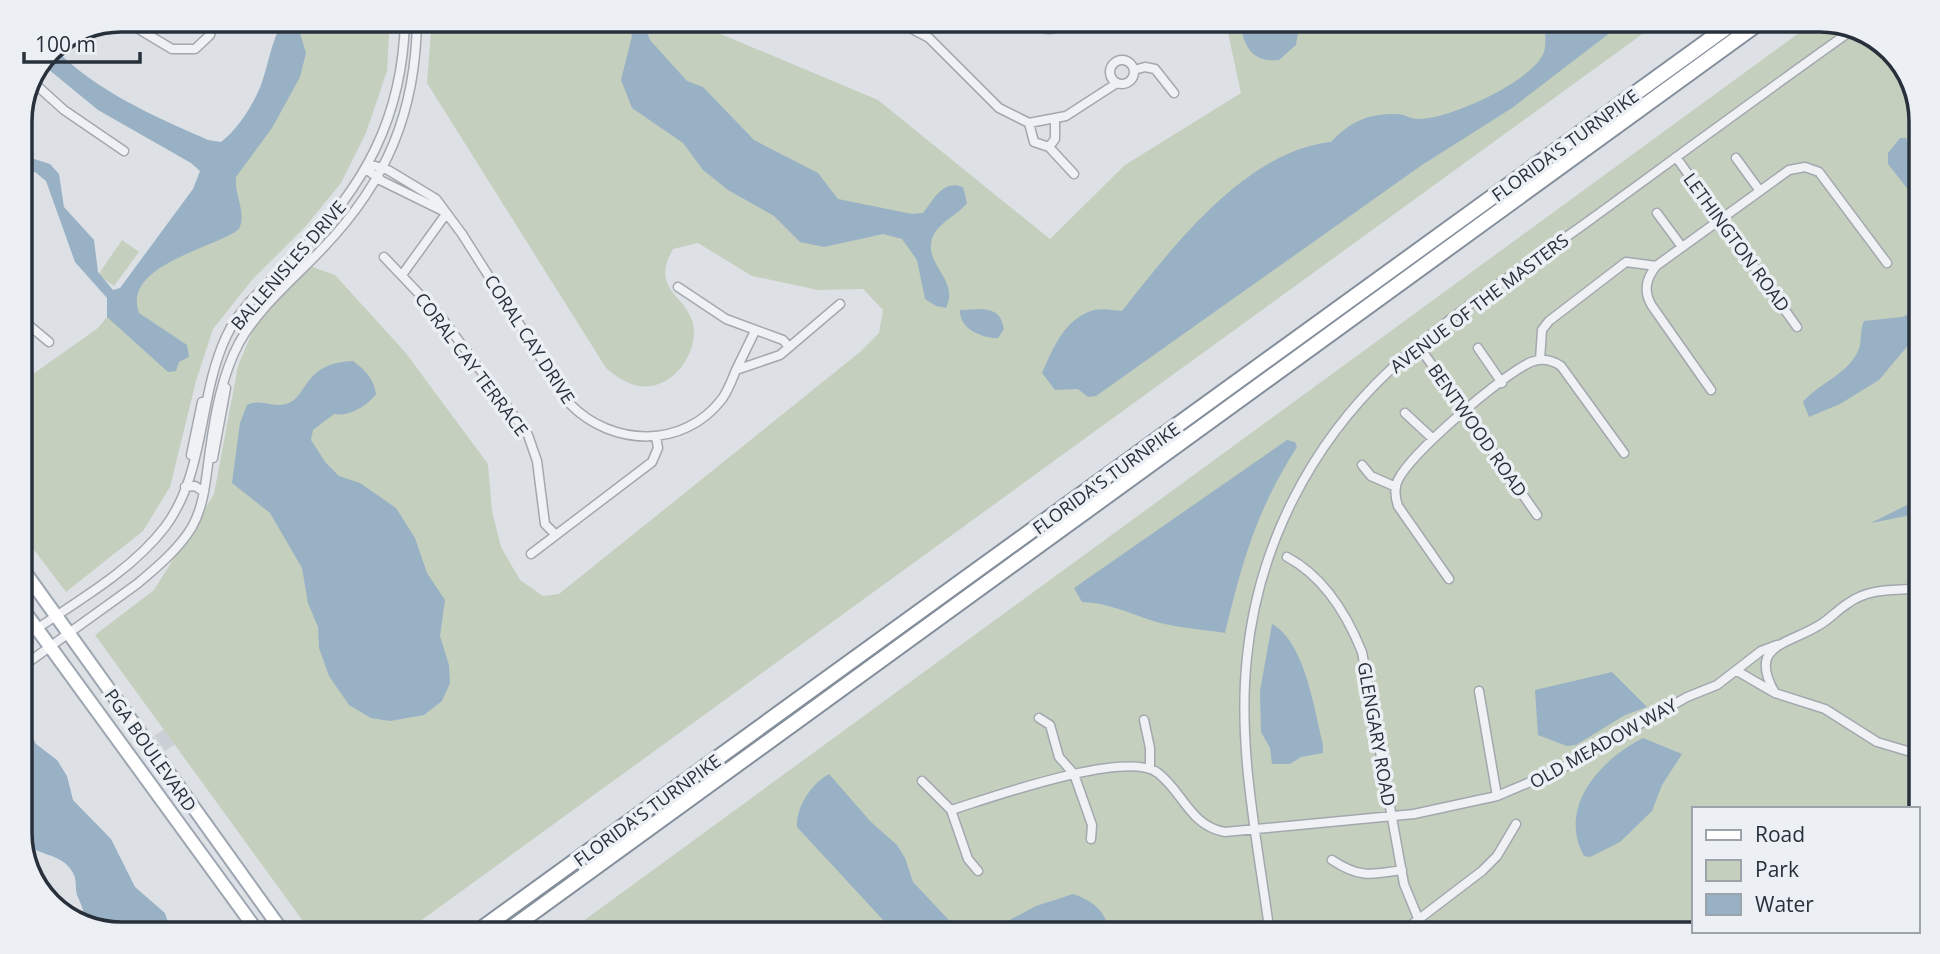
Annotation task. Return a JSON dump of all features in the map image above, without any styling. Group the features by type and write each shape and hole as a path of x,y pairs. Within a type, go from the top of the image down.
{"highway":[{"name":"FLORIDA'S TURNPIKE","path":"491,922 1720,32"},
{"name":"FLORIDA'S TURNPIKE","path":"520,922 1746,32"}],"main road":[{"name":"PGA BOULEVARD","path":"32,591 47,622 251,922"},
{"name":"PGA BOULEVARD","path":"32,612 47,622 275,922"}],"street":[{"path":"144,32 172,49 195,50 211,32"},
{"name":"BALLENISLES DRIVE","path":"32,632 143,551 176,511 189,475 203,420 209,379 227,334 237,318 334,218 368,167 388,120 401,74 404,32"},
{"name":"BALLENISLES DRIVE","path":"32,659 155,569 192,527 204,492 215,421 238,345 250,326 339,230 383,169 400,131 413,85 416,32"},
{"path":"918,32 929,38 999,108 1028,123 1055,120 1110,90 1116,83 1131,81 1134,70"},
{"name":"AVENUE OF THE MASTERS","path":"1268,922 1246,753 1244,684 1255,605 1271,550 1289,506 1328,441 1371,388 1418,345 1844,35"},
{"path":"1116,83 1110,73 1114,62 1126,60 1134,70"},
{"path":"1134,70 1144,67 1155,69 1174,93"},
{"path":"39,87 64,110 124,151"},
{"path":"1049,147 1055,139 1055,120"},
{"path":"1028,123 1034,142 1049,147 1074,174"},
{"name":"LETHINGTON ROAD","path":"1676,157 1797,327"},
{"path":"1736,159 1760,191"},
{"name":"CORAL CAY DRIVE","path":"368,167 383,169 436,199 462,234 570,404 587,418 617,434 656,437 705,416 722,399 755,331"},
{"name":"CORAL CAY DRIVE","path":"368,167 377,177 444,212"},
{"path":"1711,390 1649,301 1646,285 1657,266 1720,219 1794,168 1805,167 1819,172 1886,263"},
{"name":"CORAL CAY TERRACE","path":"402,275 444,212"},
{"path":"1657,213 1682,247"},
{"name":"CORAL CAY TERRACE","path":"384,257 442,318 528,435 537,461 545,524 556,535"},
{"path":"1540,360 1545,325 1626,262 1657,266"},
{"path":"678,287 707,309 755,331 783,340 789,348"},
{"path":"736,370 775,359 840,304"},
{"path":"32,328 49,342"},
{"name":"BENTWOOD ROAD","path":"1418,345 1538,514"},
{"path":"1478,348 1502,383"},
{"path":"1449,579 1401,511 1396,501 1396,487 1401,476 1433,439 1464,411 1525,365 1540,360 1557,363 1565,370 1624,453"},
{"path":"206,478 218,443 226,378"},
{"path":"189,475 193,438 209,379"},
{"path":"1405,413 1433,439"},
{"path":"203,420 215,421"},
{"path":"531,554 652,462 658,449 656,437"},
{"path":"1362,465 1371,476 1396,487"},
{"path":"185,487 195,486 204,492"},
{"name":"GLENGARY ROAD","path":"1287,557 1318,579 1355,635 1367,670 1402,870 1418,922"},
{"name":"OLD MEADOW WAY","path":"1150,768 1163,778 1203,824 1225,832 1442,810 1497,796 1561,769 1687,697 1717,685 1761,651 1814,629 1866,594 1908,591"},
{"path":"1775,693 1766,676 1765,664 1777,645"},
{"path":"1737,671 1775,693 1825,709 1877,742 1908,751"},
{"path":"1479,691 1497,796"},
{"path":"1039,718 1050,725 1059,757 1074,774 1092,825 1091,839"},
{"path":"951,810 1074,774 1128,765 1150,768 1150,748 1144,720"},
{"path":"922,781 951,810 968,859 978,871"},
{"path":"1418,922 1482,871 1497,856 1516,824"},
{"path":"1332,860 1351,872 1374,874 1402,870"}],"shaded area":[{"path":"169,726 180,741 165,751 154,736"}],"green space":[{"path":"290,32 389,32 387,71 366,133 341,183 305,227 252,280 213,329 196,381 170,487 143,531 66,592 32,547 32,375 98,328 203,200"},
{"path":"431,32 716,32 878,100 1050,239 1125,165 1241,93 1228,32 1645,32 419,922 304,922 95,635 154,590 214,494 238,366 253,330 271,306 310,266 335,275 405,352 488,464 492,511 501,547 520,580 543,596 559,594 860,352 879,333 883,310 863,289 818,290 752,276 698,243 673,249 665,275 668,285 692,320 693,344 682,366 663,382 639,386 625,381 606,368 427,83"},
{"path":"1800,32 1848,36 1878,54 1893,71 1904,92 1908,115 1908,807 1692,807 1692,922 582,922"},
{"path":"122,240 139,252 114,286 98,275"}],"water":[{"path":"278,32 300,32 306,53 300,77 272,128 236,177 242,216 239,229 157,270 144,282 137,296 139,313 187,345 189,357 179,362 176,371 168,372 107,317 107,298 75,262 46,181 32,172 32,158 50,164 59,174 64,207 94,240 98,272 113,290 120,288 193,189 200,171 191,163 98,110 48,69 61,55 88,77 126,101 208,140 221,142 240,122 256,96"},
{"path":"630,32 647,32 650,40 687,81 703,87 754,140 818,173 838,199 912,214 923,213 944,188 956,185 963,187 967,203 938,228 932,239 933,257 949,289 946,308 936,306 925,299 917,260 902,239 883,234 824,247 800,242 774,216 728,190 703,170 683,143 632,108 621,80 632,36"},
{"path":"1242,32 1298,32 1296,45 1279,60 1254,55"},
{"path":"1545,32 1611,32 1512,108 1422,165 1096,396 1088,397 1078,389 1055,390 1042,373 1061,335 1075,320 1094,310 1122,311 1187,232 1240,183 1269,163 1299,149 1331,142 1352,124 1369,117 1397,114 1415,119 1431,118 1468,106 1524,75 1537,63 1545,48"},
{"path":"1900,138 1906,138 1908,189 1888,164 1888,153"},
{"path":"982,309 994,312 1001,320 1004,329 998,338 979,334 963,322 960,310"},
{"path":"1908,314 1908,345 1879,380 1840,404 1809,417 1803,402 1852,361 1859,349 1864,321"},
{"path":"353,361 368,375 376,394 357,410 334,414 313,430 311,440 326,463 339,476 360,483 396,508 415,538 427,573 445,600 440,636 449,665 450,683 442,701 424,715 390,721 371,718 349,705 329,676 319,648 318,627 308,603 302,568 270,513 232,483 240,423 247,405 258,402 286,404 293,401 315,374 324,368"},
{"path":"1287,440 1295,442 1297,447 1271,493 1252,537 1225,633 1168,625 1108,606 1082,602 1074,588"},
{"path":"1908,504 1908,516 1871,523"},
{"path":"1272,624 1293,645 1300,661 1312,695 1323,744 1323,753 1301,757 1290,764 1272,764 1270,748 1261,732 1260,691"},
{"path":"1612,672 1647,707 1625,715 1576,745 1567,746 1538,735 1535,690"},
{"path":"32,737 36,744 57,760 67,776 73,800 111,839 135,887 165,913 168,922 103,921 84,914 73,873 55,857 33,848"},
{"path":"1643,738 1682,754 1662,785 1652,811 1620,842 1590,857 1584,856 1577,838 1576,820 1588,786 1612,758"},
{"path":"829,774 870,821 897,845 905,858 913,882 951,922 885,922 797,827 802,804 822,778"},
{"path":"1073,894 1098,909 1107,922 1006,922 1036,906"}]}
